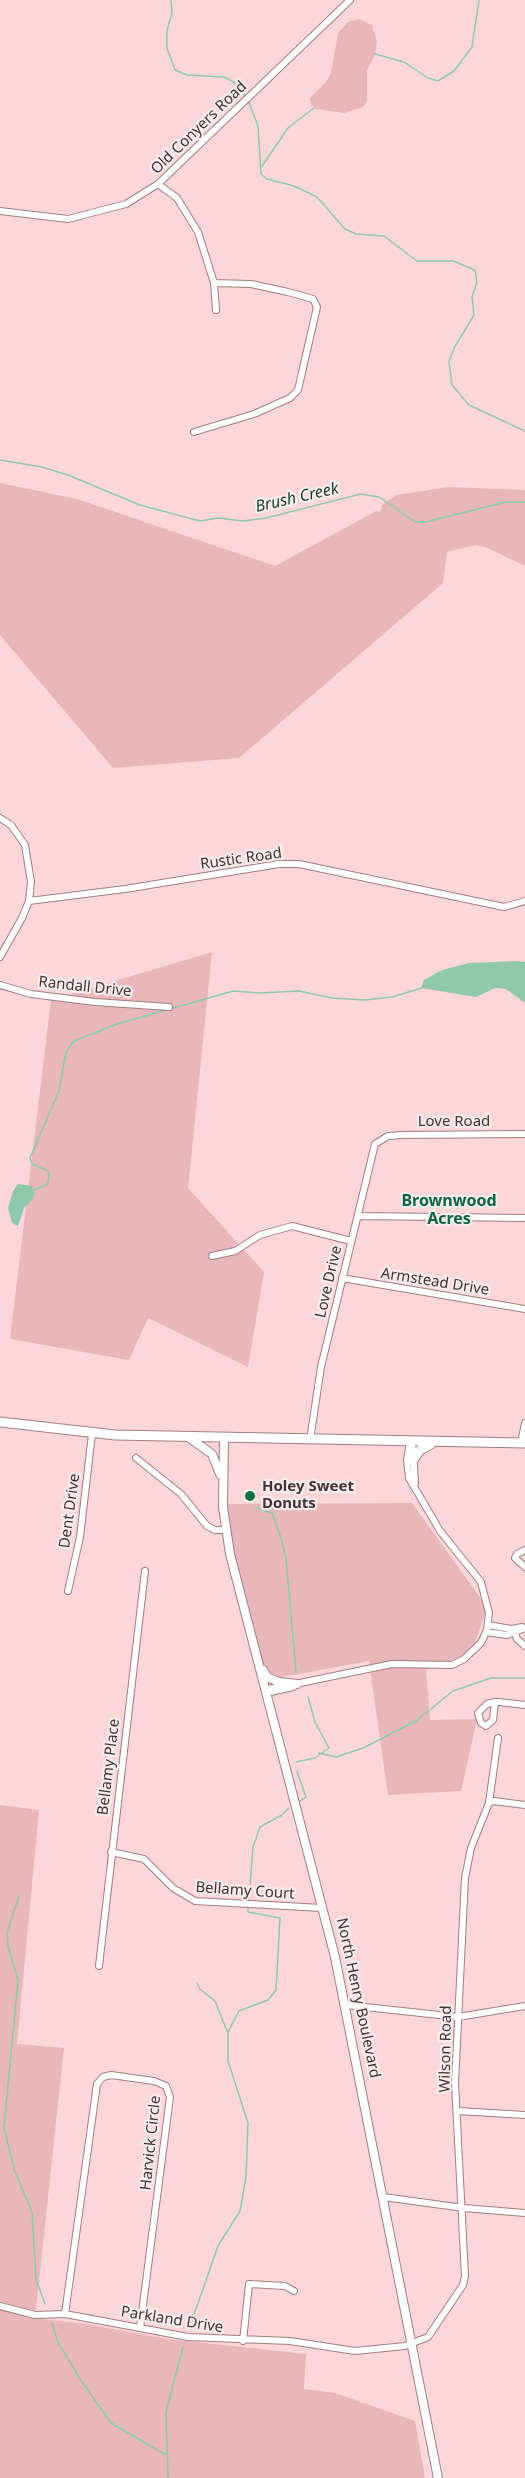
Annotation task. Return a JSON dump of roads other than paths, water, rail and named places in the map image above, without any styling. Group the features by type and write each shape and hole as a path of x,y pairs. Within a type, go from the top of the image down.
{"highway":[{"path":"0,1422 92,1434 523,1443"},
{"path":"413,1460 420,1450 434,1442"}],"main road":[{"path":"188,1437 212,1454 222,1479"},
{"name":"North Henry Boulevard","path":"224,1437 222,1479 226,1530 346,2005 438,2478"},
{"path":"259,1664 267,1677 297,1684"}],"street":[{"name":"Old Conyers Road","path":"0,211 68,219 126,204 158,184 350,0"},
{"path":"158,184 177,198 198,232 214,282 216,310"},
{"path":"194,432 254,414 290,398 298,390 317,307 313,299 288,292 251,284 214,282"},
{"path":"0,818 11,825 25,845 31,882 29,901 0,957"},
{"name":"Rustic Road","path":"29,901 279,864 299,864 504,907 525,901"},
{"name":"Randall Drive","path":"0,985 31,994 95,1002 169,1007"},
{"name":"Love Road","path":"384,1138 402,1135 525,1134"},
{"name":"Love Drive","path":"310,1438 321,1367 372,1152 375,1144 384,1138"},
{"path":"358,1216 525,1218"},
{"path":"212,1256 235,1251 260,1235 292,1226 351,1241"},
{"name":"Armstead Drive","path":"342,1278 525,1309"},
{"path":"0,1422 0,1427"},
{"path":"523,1443 525,1423"},
{"name":"Dent Drive","path":"68,1591 80,1537 92,1434"},
{"path":"410,1442 415,1484"},
{"path":"266,1692 392,1664 452,1665 473,1650 487,1629 488,1604 481,1582 440,1531 407,1469 410,1442"},
{"path":"136,1458 181,1494 207,1526 215,1530 226,1530"},
{"path":"525,1550 517,1554 515,1558 525,1567"},
{"name":"Bellamy Place","path":"99,1966 145,1571"},
{"path":"487,1629 525,1627"},
{"path":"487,1629 499,1635 514,1633 525,1627"},
{"path":"514,1633 525,1646"},
{"path":"495,1702 525,1705"},
{"name":"Wilson Road","path":"412,2344 428,2337 463,2285 464,2208 455,2083 466,1867 475,1836 489,1803 498,1738"},
{"path":"489,1803 494,1801 525,1805"},
{"name":"Bellamy Court","path":"111,1852 144,1859 173,1888 195,1901 322,1908"},
{"path":"346,2005 458,2017 525,2006"},
{"name":"Harvick Circle","path":"66,2314 97,2084 103,2077 111,2075 154,2081 166,2086 170,2100 140,2328"},
{"path":"458,2111 525,2115"},
{"path":"383,2197 464,2208 525,2213"},
{"path":"243,2341 249,2284 283,2286 294,2291"},
{"name":"Parkland Drive","path":"0,2306 35,2315 66,2314 189,2337 290,2342 361,2351 412,2344"}],"waterway":[{"path":"171,0 172,12 167,31 167,48 175,70 187,75 224,77 234,82 245,96"},
{"path":"375,54 404,62 428,78 438,81 454,71 472,47 479,0"},
{"path":"248,100 258,126 261,174 267,179 294,186 317,197 345,229 356,234 384,236 417,261 453,261 475,270 477,282 472,297 474,315 454,348 449,362 452,385 469,405 525,431"},
{"path":"262,166 288,128 314,108"},
{"name":"Brush Creek","path":"0,460 42,467 68,475 140,505 200,521 218,518 243,521 266,518 361,494 379,497 415,522 425,522 506,502 525,502"},
{"path":"34,1190 48,1184 49,1175 48,1171 32,1164 30,1158 59,1091 66,1052 74,1041 117,1024 233,991 259,993 299,991 332,998 365,1000 392,997 422,988"},
{"path":"256,1508 272,1513 286,1558 296,1672"},
{"path":"319,1753 336,1757 363,1748 416,1721 453,1691 491,1678 525,1678"},
{"path":"296,1762 315,1758 329,1748 315,1722 308,1697"},
{"path":"297,1771 306,1797 300,1801"},
{"path":"249,1901 253,1847 260,1827 282,1815 289,1808"},
{"path":"19,1896 7,1932 8,1946 18,1980 4,2128 15,2172 32,2212 36,2279 45,2304"},
{"path":"189,2329 218,2246 240,2211 246,2177 248,2123 228,2061 228,2032 239,2011 268,2000 276,1990 280,1918 248,1912 248,1908"},
{"path":"197,1983 200,1989 215,2001 227,2031"},
{"path":"52,2323 58,2342 80,2379 111,2423 166,2455"},
{"path":"168,2478 166,2412 183,2347"}],"place":[{"name":"Holey Sweet Donuts","path":"250,1496"}],"district":[{"name":"Brownwood Acres","path":"449,1210"}]}
